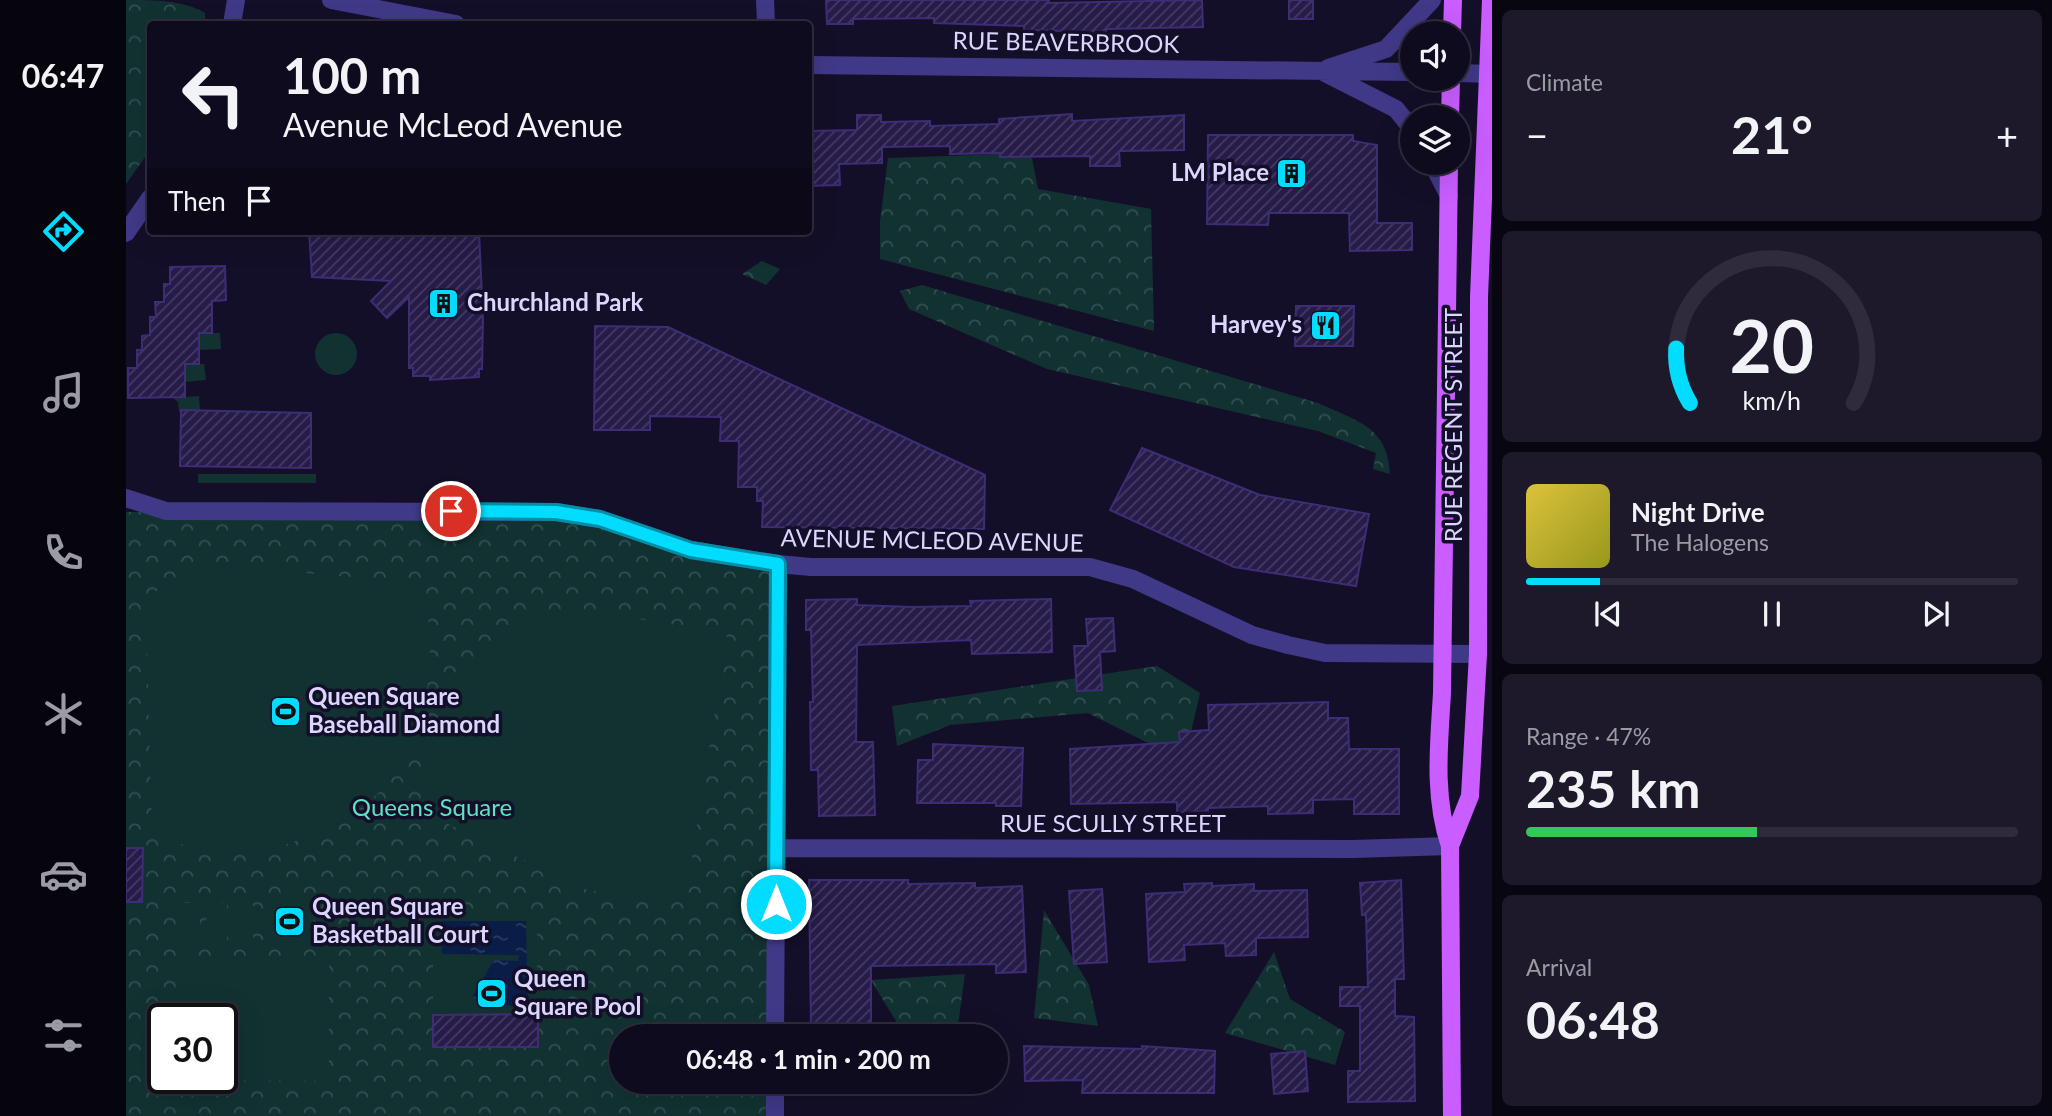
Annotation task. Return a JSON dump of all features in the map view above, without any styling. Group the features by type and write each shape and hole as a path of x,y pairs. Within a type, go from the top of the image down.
{"main road":[{"path":"1452,21 1453,0"},
{"name":"RUE REGENT STREET","path":"1450,846 1470,796 1478,654 1482,188 1491,0"},
{"name":"RUE REGENT STREET","path":"1449,175 1441,818 1450,846 1452,1116"}],"street":[{"path":"232,21 236,0"},
{"path":"331,0 440,21"},
{"path":"765,0 766,21"},
{"path":"1322,71 1385,49 1432,0"},
{"name":"RUE BEAVERBROOK","path":"812,65 1400,72"},
{"path":"1322,71 1395,109 1400,115"},
{"path":"1470,73 1489,74"},
{"path":"1482,188 1492,162"},
{"path":"1438,175 1449,196"},
{"path":"126,233 147,202"},
{"name":"AVENUE MCLEOD AVENUE","path":"126,498 166,511 556,512 600,519 691,550 811,567 1090,567 1133,579 1252,635 1289,645 1325,653 1478,654"},
{"path":"775,1024 778,564"},
{"name":"RUE SCULLY STREET","path":"776,848 1353,849 1450,846"},
{"path":"775,1094 775,1116"}],"green space":[{"path":"126,0 187,5 205,13 205,21 147,21 147,154 126,184"},
{"path":"1031,153 1038,189 1151,209 1154,331 880,259 880,222 888,158"},
{"path":"762,261 780,269 766,285 742,274"},
{"path":"922,285 1318,403 1368,427 1383,445 1390,474 1373,469 1376,453 1318,431 1047,369 909,309 900,291"},
{"path":"199,333 220,333 221,349 199,350"},
{"path":"336,333 351,339 357,354 351,369 336,375 321,369 315,354 321,339"},
{"path":"185,364 204,364 206,380 185,382"},
{"path":"199,396 200,411 179,412 178,402 173,398"},
{"path":"198,474 316,474 316,483 198,483"},
{"name":"Queens Square","path":"126,512 556,512 778,564 775,1024 609,1024 609,1094 775,1094 775,1116 126,1116"},
{"name":"Queen Square Baseball Diamond","path":"209,565 423,583 430,663 422,716 413,741 401,765 370,801 320,834 319,830 277,847 236,853 195,848 152,833 146,618 150,616 155,592 177,576"},
{"name":"Queen Square Baseball Diamond","path":"598,612 727,634 686,895 668,905 585,889 425,813 421,791 423,761 439,720 472,666 499,637 522,623 555,616"},
{"path":"1157,666 1200,693 1189,741 1166,752 1088,713 950,725 897,746 892,706"},
{"name":"Queen Square Basketball Court","path":"313,897 314,944 264,945 263,898"},
{"path":"227,902 227,947 206,948 207,903"},
{"path":"180,903 200,903 200,947 180,947"},
{"path":"233,903 253,903 253,948 233,948"},
{"name":"Queen Square Pool","path":"433,909 537,909 537,970 549,971 549,1022 538,1023 538,1047 433,1047"},
{"path":"1044,910 1089,985 1098,1026 1034,1018"},
{"path":"1274,952 1290,999 1345,1032 1335,1065 1225,1033"},
{"path":"177,963 329,963 329,1081 238,1080 238,1003 177,1003"},
{"path":"965,974 958,1024 898,1024 871,980"}],"water":[{"path":"441,921 526,921 528,1010 472,997 494,960 518,961 519,955 442,954"}],"building":[{"path":"826,0 1049,0 1049,3 1202,0 1203,27 1106,29 1106,32 1024,30 1024,26 934,23 934,18 853,19 853,24 827,24"},
{"path":"1289,0 1313,0 1313,19 1289,19"},
{"path":"1072,114 1072,121 1184,115 1184,150 1119,151 1120,166 1090,166 1090,156 1000,157 1000,153 950,154 950,146 882,147 882,163 839,164 840,185 812,186 812,131 857,130 857,115 881,115 881,122 930,121 930,126 999,124 999,119"},
{"name":"LM Place","path":"1208,135 1353,135 1353,141 1377,145 1377,223 1412,223 1412,250 1350,251 1349,213 1269,213 1268,225 1207,224"},
{"name":"Churchland Park","path":"309,235 479,235 483,318 482,369 479,369 479,377 430,380 430,376 413,376 413,368 409,368 409,297 387,318 371,301 391,281 312,277"},
{"path":"225,266 226,300 212,301 212,333 199,333 199,364 185,364 185,397 128,398 128,368 137,368 137,350 142,350 142,336 150,335 150,317 156,317 155,302 164,302 164,284 170,284 170,267"},
{"name":"Harvey's","path":"1296,306 1354,306 1353,346 1295,346"},
{"path":"595,326 668,327 985,475 984,529 762,527 763,501 757,501 757,487 738,487 739,441 720,441 721,417 650,416 650,430 594,430"},
{"path":"181,410 311,413 311,468 180,466"},
{"path":"1142,448 1260,495 1369,514 1356,586 1234,567 1110,510"},
{"path":"857,599 857,605 912,607 971,606 970,601 1051,599 1052,652 972,654 971,640 857,645 856,742 873,742 875,815 819,816 818,770 811,770 811,630 806,630 806,600"},
{"path":"1113,618 1115,651 1100,652 1102,690 1077,691 1074,646 1088,646 1086,619"},
{"path":"1328,702 1328,718 1348,718 1349,749 1399,749 1399,814 1354,814 1354,799 1313,800 1313,813 1268,814 1268,806 1208,808 1208,811 1177,813 1177,802 1071,804 1070,749 1180,742 1179,732 1209,730 1208,705"},
{"path":"933,744 1023,748 1021,806 996,806 996,803 917,803 918,760 933,760"},
{"path":"126,848 143,848 142,902 126,902"},
{"path":"809,880 908,880 908,884 975,883 975,888 1022,886 1026,972 996,973 996,964 871,966 871,1024 811,1024"},
{"path":"1401,880 1404,979 1395,979 1395,1016 1414,1017 1415,1101 1348,1102 1348,1071 1360,1071 1360,1006 1340,1006 1340,987 1368,987 1366,915 1362,915 1360,883"},
{"path":"1212,883 1212,886 1254,884 1254,891 1307,890 1308,937 1256,938 1256,955 1226,956 1225,943 1184,945 1185,960 1149,962 1146,894 1185,892 1184,884"},
{"path":"1102,889 1107,962 1074,964 1069,891"},
{"path":"538,1014 538,1047 433,1047 433,1015"},
{"path":"1024,1046 1142,1049 1142,1046 1215,1051 1214,1093 1082,1093 1083,1080 1025,1081"},
{"path":"1305,1051 1308,1091 1274,1094 1271,1054"}],"place":[{"name":"LM Place","path":"1292,173"},
{"name":"Churchland Park","path":"444,303"},
{"name":"Harvey's","path":"1325,325"},
{"name":"Queen Square Baseball Diamond","path":"285,711"},
{"name":"Queen Square Basketball Court","path":"289,921"},
{"name":"Queen Square Pool","path":"491,993"}],"route":[{"path":"451,511 556,512 600,519 691,550 778,564 776,904"}]}
